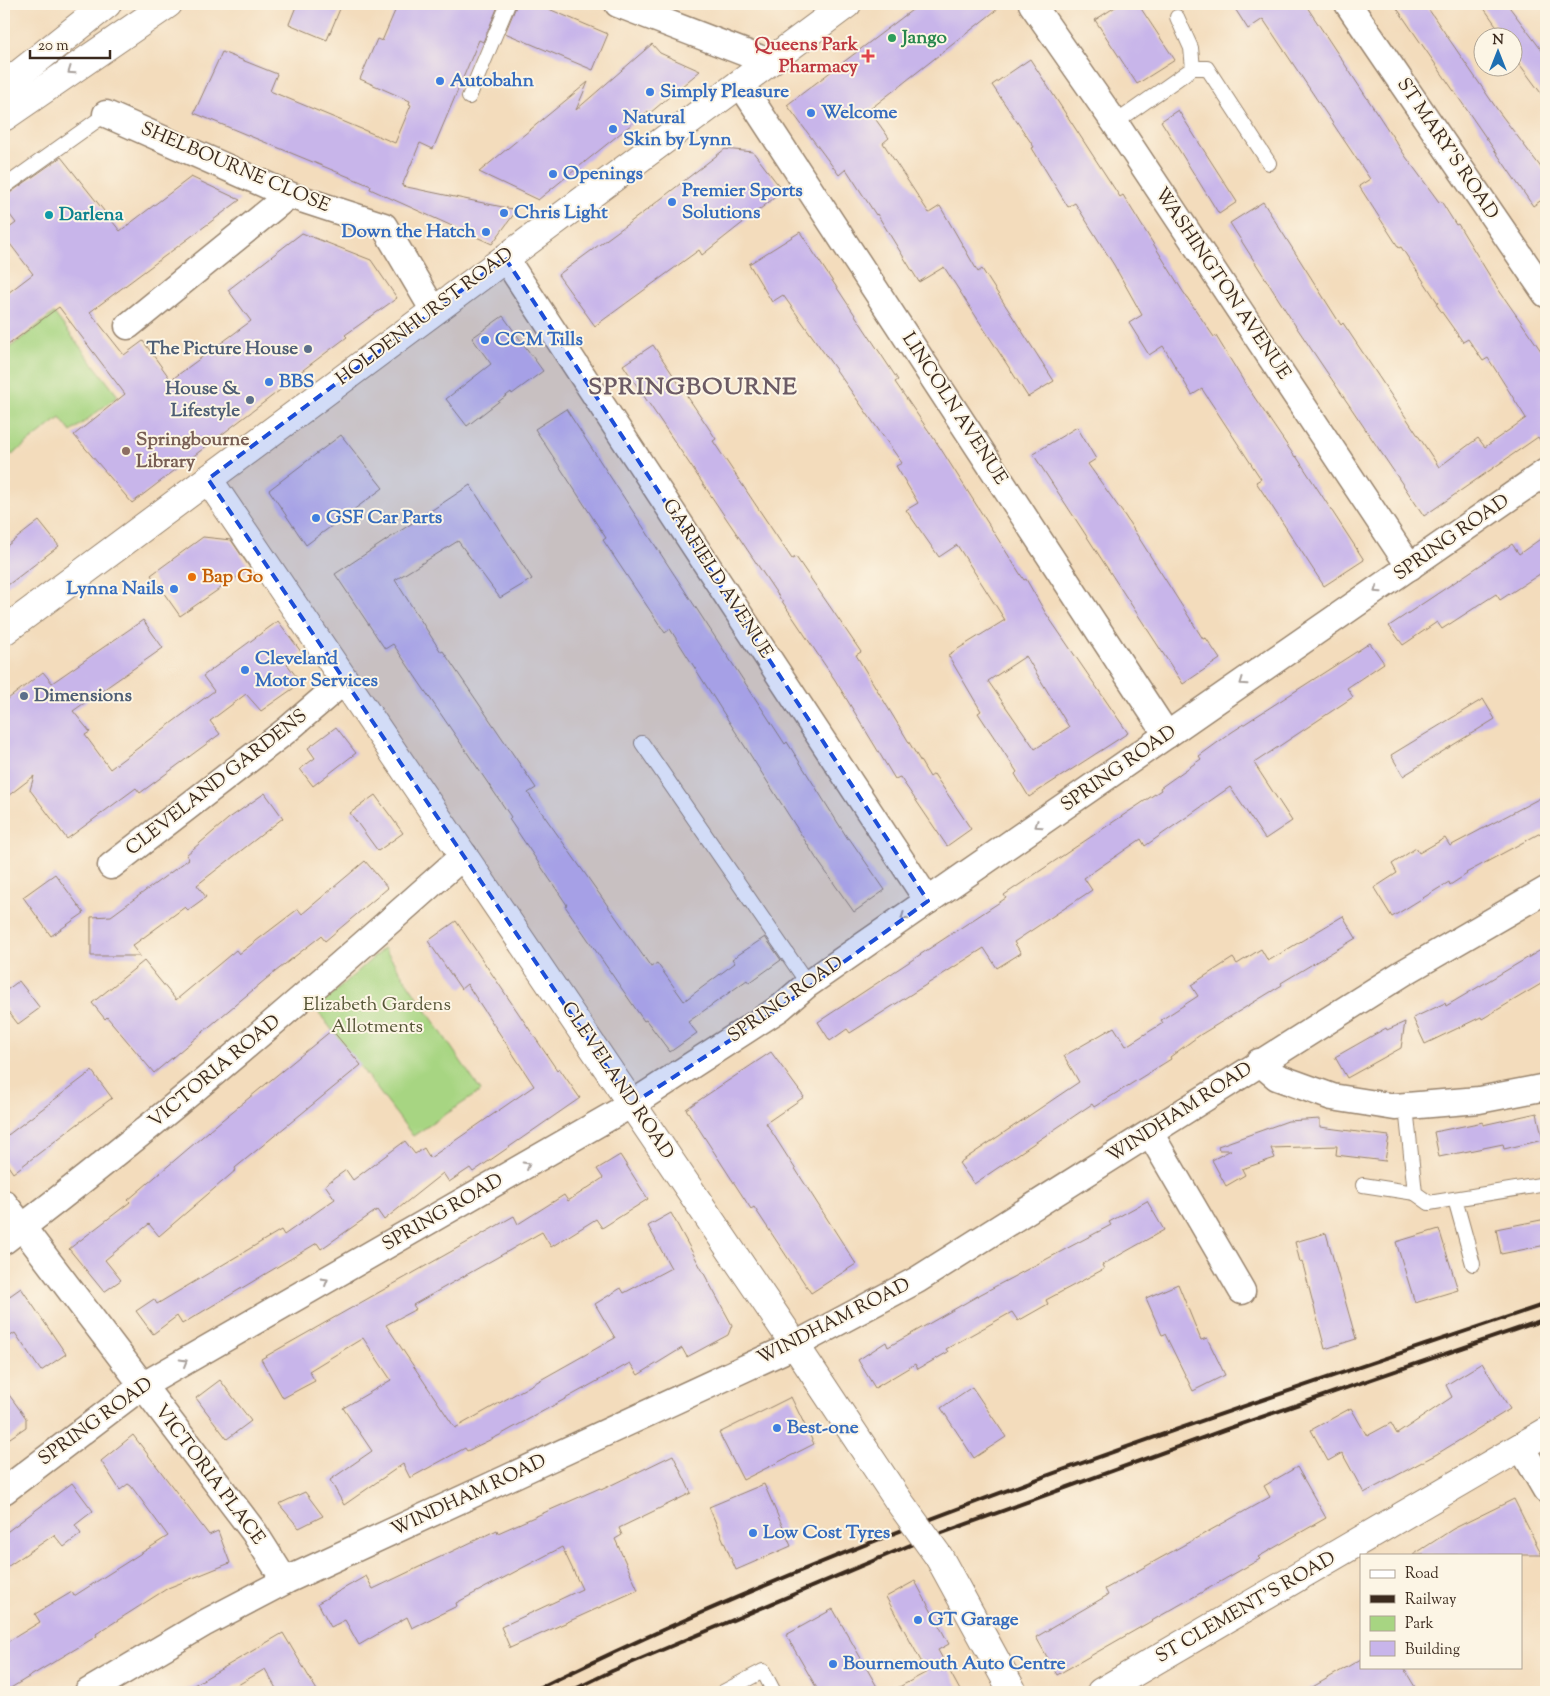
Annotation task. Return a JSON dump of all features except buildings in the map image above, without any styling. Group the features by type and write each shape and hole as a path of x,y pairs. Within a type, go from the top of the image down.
{"main road":[{"path":"4,86 107,4"},
{"path":"4,117 168,4"},
{"name":"HOLDENHURST ROAD","path":"4,631 847,4"},
{"name":"CLEVELAND ROAD","path":"208,479 796,1345 898,1500 939,1557 1013,1692"},
{"name":"ST CLEMENT'S ROAD","path":"1101,1692 1236,1616 1546,1432"}],"street":[{"path":"618,4 647,9 769,62"},
{"name":"WASHINGTON AVENUE","path":"1032,4 1115,123 1410,566"},
{"name":"ST MARY'S ROAD","path":"1348,4 1546,294"},
{"name":"LINCOLN AVENUE","path":"740,83 1167,735"},
{"name":"SHELBOURNE CLOSE","path":"106,114 289,195 384,226 434,311"},
{"path":"128,326 289,195"},
{"name":"GARFIELD AVENUE","path":"505,258 928,901"},
{"name":"SPRING ROAD","path":"4,1491 142,1386 632,1104 780,1008 808,984 1546,472"},
{"name":"CLEVELAND GARDENS","path":"111,866 287,730 345,680"},
{"name":"VICTORIA ROAD","path":"13,1235 182,1102 315,989 464,855"},
{"name":"WINDHAM ROAD","path":"88,1692 203,1624 285,1581 796,1345 917,1280 1259,1062 1447,946 1546,890"},
{"path":"1259,1062 1276,1078 1332,1097 1395,1107 1479,1100 1546,1087"},
{"path":"1150,1133 1242,1292"},
{"name":"VICTORIA PLACE","path":"4,1203 13,1235 142,1386 254,1532 285,1581"},
{"path":"1521,1447 1546,1490"}],"lane":[{"path":"469,97 508,4"},
{"path":"1177,17 1191,48 1194,68"},
{"path":"1115,123 1194,68 1206,68 1269,163"},
{"path":"4,187 106,114"},
{"path":"642,743 808,984"},
{"path":"1406,1106 1415,1193"},
{"path":"1363,1185 1415,1193 1429,1202 1546,1184"},
{"path":"1455,1198 1473,1264"},
{"path":"723,1692 763,1671 774,1692"}],"highlighted area":[{"path":"505,258 928,901 780,1008 632,1104 208,479"}],"green space":[{"path":"54,313 118,396 71,432 60,418 12,455 4,444 4,352"},
{"name":"Elizabeth Gardens Allotments","path":"384,948 481,1091 413,1136 316,1009"}],"railway":[{"path":"531,1692 654,1634 779,1580 905,1529 1160,1435 1546,1304"},
{"path":"569,1692 612,1671 920,1541 1227,1429 1546,1319"}],"place":[{"name":"Jango","path":"892,38"},
{"name":"Queens Park Pharmacy","path":"868,56"},
{"name":"Autobahn","path":"440,81"},
{"name":"Simply Pleasure","path":"650,92"},
{"name":"Welcome","path":"811,113"},
{"name":"Natural Skin by Lynn","path":"613,129"},
{"name":"Openings","path":"553,174"},
{"name":"Premier Sports Solutions","path":"672,202"},
{"name":"Chris Light","path":"504,213"},
{"name":"Darlena","path":"49,215"},
{"name":"Down the Hatch","path":"486,232"},
{"name":"CCM Tills","path":"485,340"},
{"name":"The Picture House","path":"308,349"},
{"name":"BBS","path":"269,382"},
{"name":"House & Lifestyle","path":"250,400"},
{"name":"Springbourne Library","path":"126,451"},
{"name":"GSF Car Parts","path":"316,518"},
{"name":"Bap Go","path":"192,577"},
{"name":"Lynna Nails","path":"174,589"},
{"name":"Cleveland Motor Services","path":"245,670"},
{"name":"Dimensions","path":"24,696"},
{"name":"Best-one","path":"777,1428"},
{"name":"Low Cost Tyres","path":"753,1533"},
{"name":"GT Garage","path":"918,1620"},
{"name":"Bournemouth Auto Centre","path":"833,1664"}],"district":[{"name":"SPRINGBOURNE","path":"693,388"}]}
